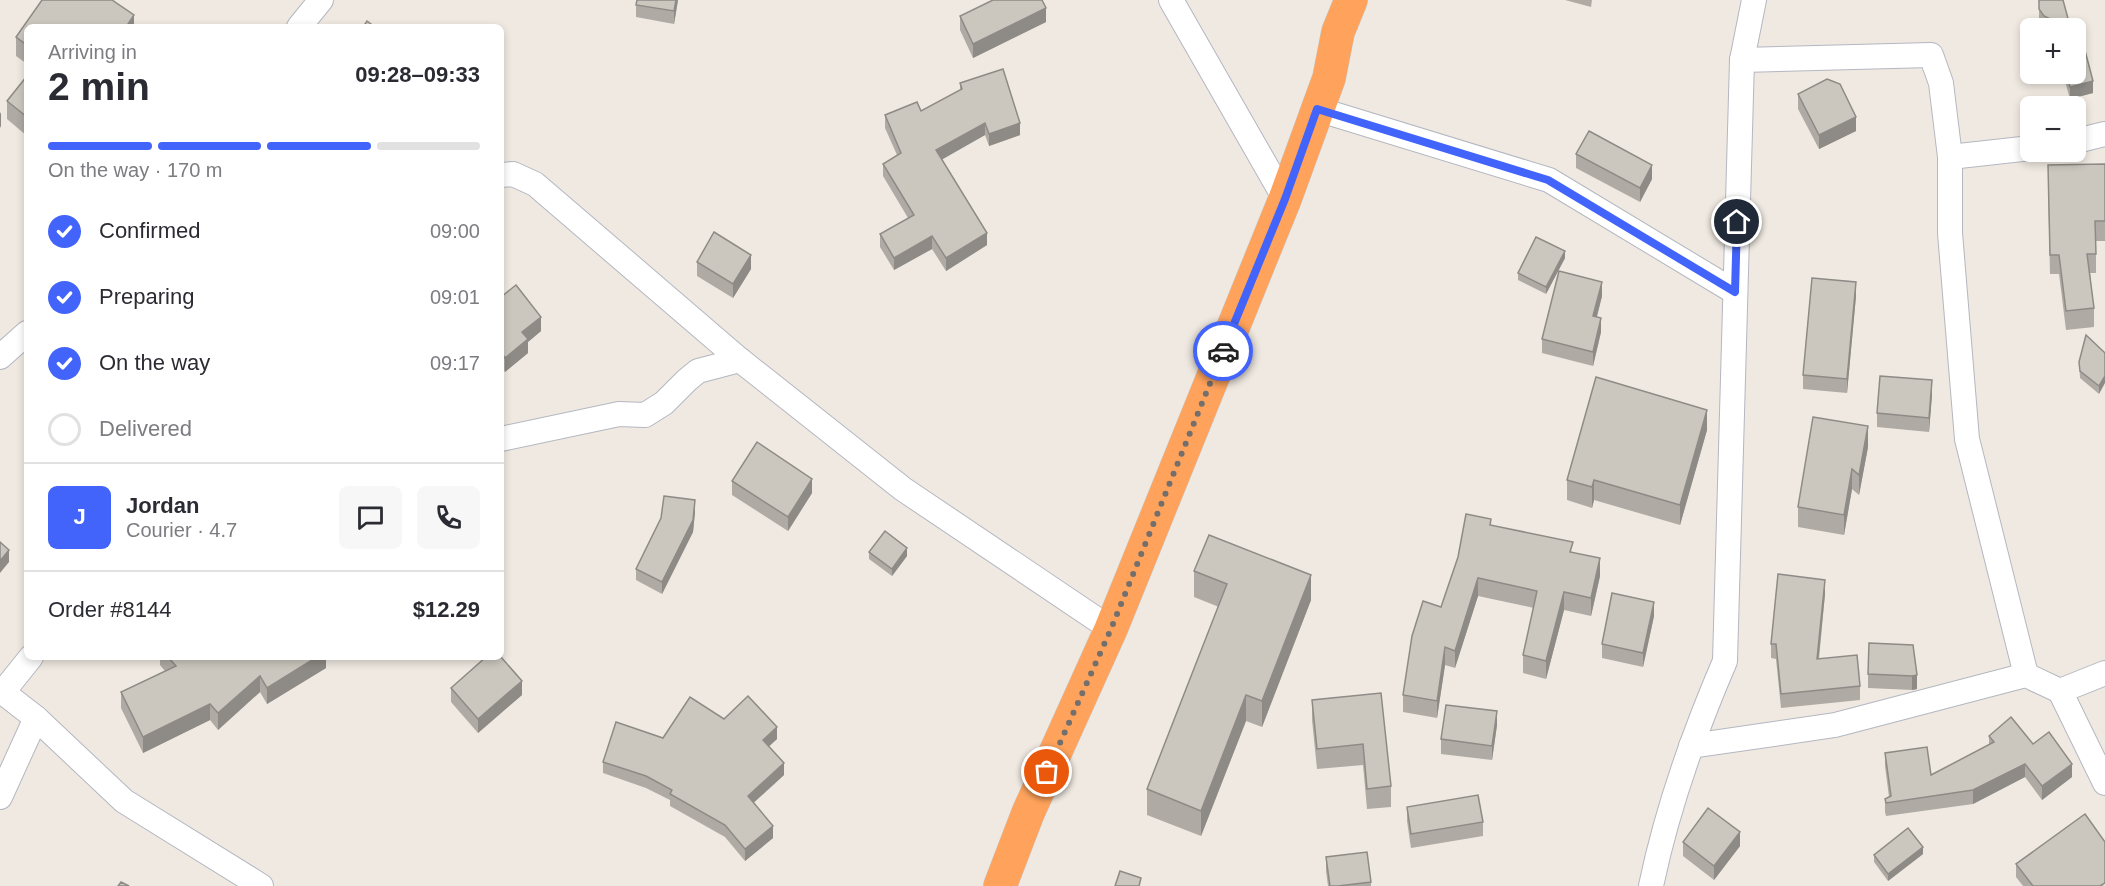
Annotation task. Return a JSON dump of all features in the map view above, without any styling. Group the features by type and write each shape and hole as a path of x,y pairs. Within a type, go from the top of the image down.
{"highway":[{"path":"1000,886 1028,813 1111,629 1285,199 1329,78 1338,32 1351,0"},
{"path":"1329,78 1354,41 1372,0"}],"street":[{"path":"301,24 321,0"},
{"path":"1171,0 1285,199"},
{"path":"1651,886 1660,841 1703,712 1725,661 1742,60 1754,0"},
{"path":"1742,60 1932,55 1941,83 1950,157 1950,233 1967,439 2026,675"},
{"path":"1317,109 1548,180 1735,292"},
{"path":"2086,139 2105,134"},
{"path":"1950,157 2020,149"},
{"path":"504,175 513,174 535,184 740,360 903,489 1111,629"},
{"path":"0,357 24,336"},
{"path":"504,438 619,414 645,415 664,403 698,372 740,360"},
{"path":"29,660 2,691 36,718 123,801 261,886"},
{"path":"2060,691 2105,673"},
{"path":"1691,747 1835,725 2026,675 2060,691 2105,783"},
{"path":"0,797 36,718"}],"building":[{"path":"42,0 112,0 134,15 128,24 25,24"},
{"path":"637,0 676,0 674,11 636,5"},
{"path":"993,0 1042,0 1046,8 973,44 960,16"},
{"path":"2039,0 2063,0 2068,18 2048,18 2039,9"},
{"path":"24,26 24,43 16,37"},
{"path":"2086,54 2093,81 2086,83"},
{"path":"1003,69 1020,123 989,134 985,123 936,150 987,233 946,258 932,236 894,258 880,234 914,215 883,164 901,153 885,115 917,102 921,111 962,89 960,83"},
{"path":"1827,79 1840,84 1856,117 1819,135 1798,94"},
{"path":"24,80 24,115 7,101"},
{"path":"1589,131 1652,165 1640,188 1576,154"},
{"path":"2105,164 2105,221 2095,221 2096,254 2087,254 2094,308 2066,311 2059,255 2050,255 2048,165"},
{"path":"714,232 751,255 733,284 697,262"},
{"path":"1536,237 1565,251 1546,287 1518,273"},
{"path":"1559,271 1602,282 1593,316 1601,318 1593,352 1542,339"},
{"path":"1812,278 1856,282 1847,379 1803,375"},
{"path":"516,285 541,317 522,332 528,339 505,358 504,356 504,295"},
{"path":"2086,335 2105,353 2105,376 2099,386 2080,371 2079,362"},
{"path":"1880,376 1932,380 1929,418 1877,413"},
{"path":"1596,377 1707,410 1680,505 1594,480 1592,487 1567,480"},
{"path":"1813,417 1868,426 1859,475 1852,469 1844,515 1798,507"},
{"path":"757,442 812,479 788,517 732,481"},
{"path":"664,496 695,500 693,520 662,582 636,569 661,518"},
{"path":"1466,514 1491,519 1490,525 1573,542 1570,552 1600,558 1591,598 1564,592 1546,661 1523,655 1537,591 1478,578 1455,651 1445,647 1437,701 1403,695 1412,636 1423,601 1441,607 1458,557"},
{"path":"885,531 907,548 892,569 869,552"},
{"path":"1209,535 1311,575 1262,701 1246,695 1201,811 1147,789 1227,584 1194,571"},
{"path":"0,542 9,550 0,561"},
{"path":"1778,574 1825,580 1817,659 1857,655 1860,686 1781,694 1776,644 1771,644"},
{"path":"1612,593 1654,602 1643,653 1602,644"},
{"path":"1869,643 1913,645 1917,675 1868,674"},
{"path":"171,660 312,660 267,688 260,676 218,713 210,704 143,737 121,692 176,666"},
{"path":"483,660 504,660 522,681 478,719 451,688"},
{"path":"1381,693 1391,786 1367,789 1363,744 1317,749 1312,700"},
{"path":"748,696 777,727 763,740 784,763 748,796 773,826 745,849 725,825 670,794 672,790 646,776 603,762 616,722 663,738 690,697 724,719"},
{"path":"1446,705 1497,711 1492,746 1441,739"},
{"path":"2011,717 2033,744 2049,732 2072,764 2042,786 2025,764 1973,790 1886,803 1885,799 1891,796 1885,753 1927,747 1931,775 1994,742 1989,736"},
{"path":"1478,795 1483,822 1411,834 1407,807"},
{"path":"1708,808 1740,832 1714,866 1683,842"},
{"path":"2085,814 2105,842 2105,883 2100,886 2033,886 2016,864"},
{"path":"1908,828 1923,847 1888,874 1874,855"},
{"path":"1367,852 1371,882 1330,886 1326,857"},
{"path":"1120,871 1141,878 1139,886 1115,886"}],"way so far":[{"path":"1047,772 1111,629 1223,351"}],"route":[{"path":"1223,351 1285,199 1317,109 1548,180 1735,292 1737,222"}]}
